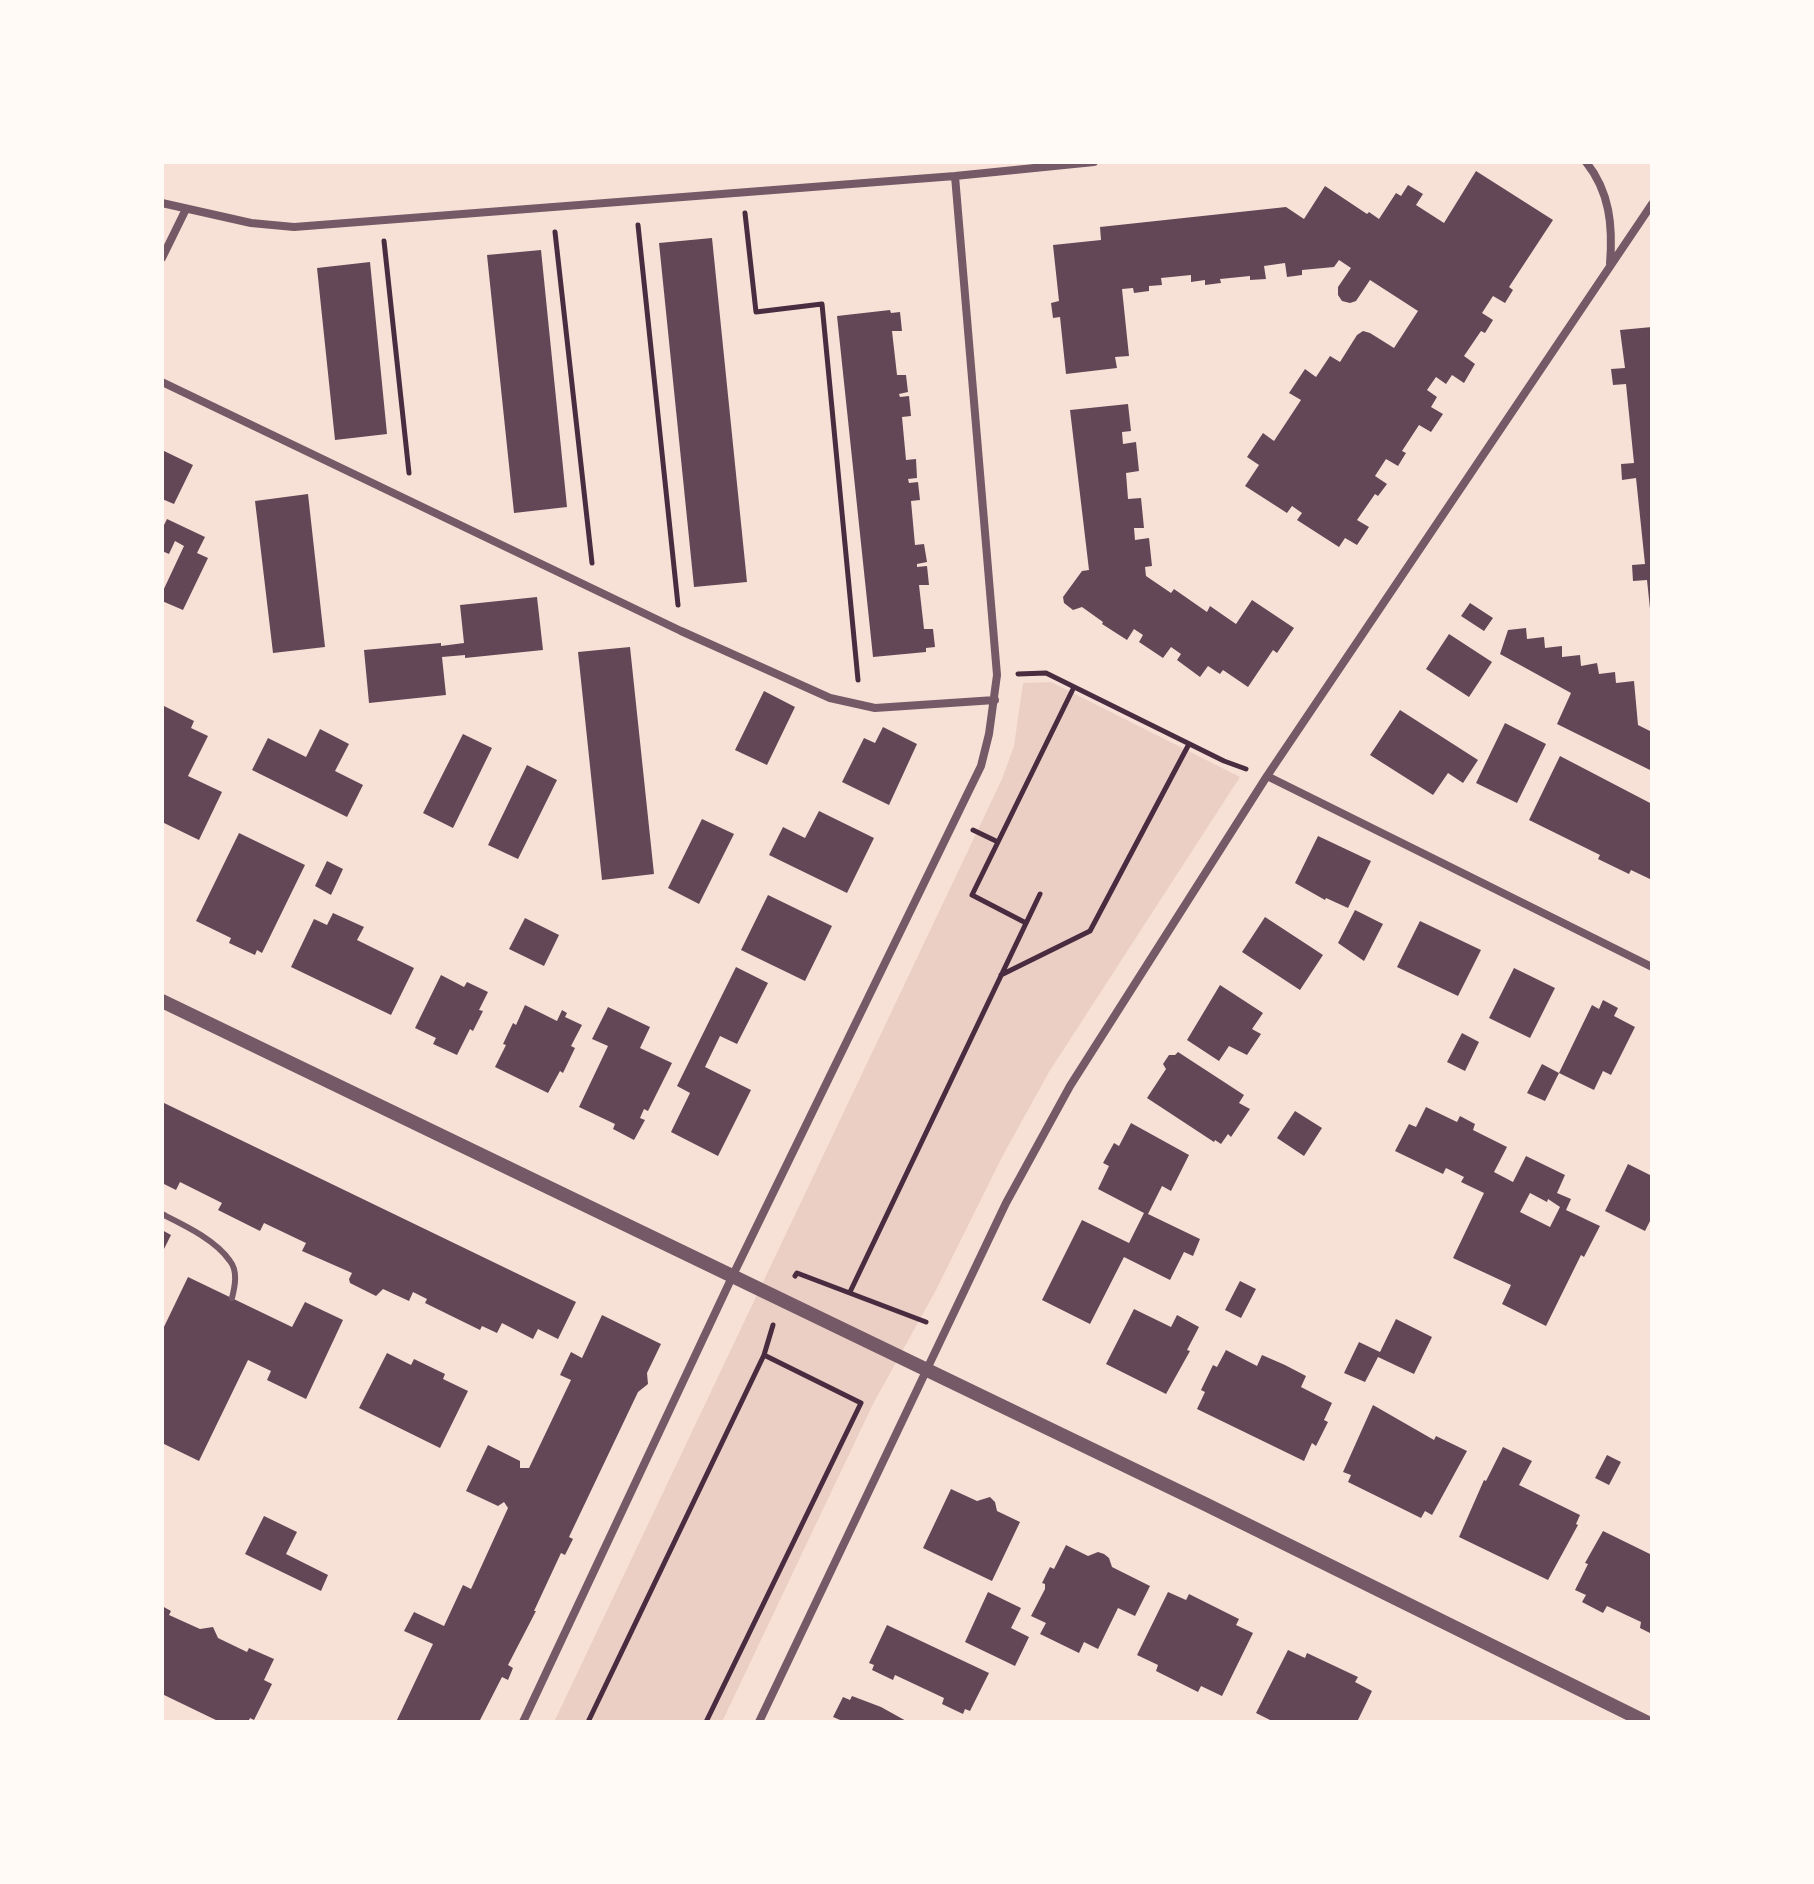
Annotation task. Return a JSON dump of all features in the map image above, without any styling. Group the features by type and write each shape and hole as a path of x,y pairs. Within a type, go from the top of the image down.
{"street":[{"path":"162,203 272,226 955,176 1094,162"},
{"path":"1586,162 1603,190 1609,211 1612,233 1610,264"},
{"path":"523,1722 733,1275 981,766 997,675 955,176"},
{"path":"759,1722 1006,1203 1070,1086 1267,776 1652,204"},
{"path":"162,258 186,209"},
{"path":"162,382 803,688 860,707 896,708 995,700"},
{"path":"1267,776 1652,967"},
{"path":"162,1001 733,1275 1646,1722"}],"lane":[{"path":"162,1214 198,1232 232,1262 236,1281 232,1298"}],"path":[{"path":"743,192 756,312 822,304 860,707"},
{"path":"635,200 681,631"},
{"path":"552,207 595,590"},
{"path":"382,220 412,500"},
{"path":"997,675 1046,673 1224,761 1267,776"},
{"path":"1026,923 972,895 1074,687"},
{"path":"1001,975 1090,931 1189,744"},
{"path":"946,1331 850,1292 1040,894"},
{"path":"588,1722 764,1355 861,1403 706,1722"}],"shaded area":[{"path":"1051,682 1240,777 1049,1072 1002,1157 936,1290 873,1404 722,1722 554,1722 1002,779 1014,746 1023,683"}],"building":[{"path":"1476,171 1553,220 1509,287 1513,290 1505,303 1493,296 1482,313 1493,320 1485,333 1481,331 1464,356 1475,364 1464,383 1452,375 1446,384 1436,377 1427,390 1437,397 1431,407 1443,414 1431,432 1419,425 1402,451 1406,453 1398,466 1386,459 1375,476 1387,484 1378,496 1375,494 1357,520 1369,527 1357,545 1345,538 1339,547 1297,520 1302,513 1292,506 1287,513 1245,486 1259,465 1247,457 1263,433 1274,441 1301,400 1289,393 1305,369 1316,377 1330,356 1340,362 1357,335 1363,331 1394,348 1418,311 1370,280 1356,301 1342,301 1338,287 1351,268 1339,260 1334,267 1302,270 1302,275 1287,277 1285,263 1264,266 1266,279 1250,280 1250,276 1220,279 1221,283 1205,285 1205,280 1191,282 1191,275 1161,278 1162,285 1149,286 1149,291 1134,293 1133,288 1122,289 1129,356 1115,357 1117,368 1066,374 1060,317 1053,318 1051,303 1059,301 1053,245 1101,240 1100,227 1286,207 1304,219 1325,186 1379,219 1396,193 1401,196 1408,185 1423,194 1416,205 1444,223"},
{"path":"712,238 747,582 694,587 659,243"},
{"path":"541,250 567,507 514,513 487,255"},
{"path":"370,262 387,434 335,440 317,268"},
{"path":"890,310 891,313 900,312 902,331 892,331 897,375 906,375 908,392 899,394 900,397 909,396 911,416 902,417 906,460 916,459 917,478 908,479 909,483 918,482 920,500 911,501 915,545 924,544 927,562 917,564 917,567 927,566 929,585 919,585 924,629 933,629 935,647 926,648 926,652 873,657 837,316"},
{"path":"1652,327 1650,609 1647,580 1633,581 1632,565 1645,564 1636,478 1622,480 1621,464 1634,463 1626,384 1613,385 1611,369 1625,368 1620,330"},
{"path":"1128,404 1131,431 1122,432 1123,444 1136,442 1139,471 1126,473 1128,499 1141,498 1144,528 1134,528 1135,540 1149,538 1152,566 1145,567 1146,576 1171,593 1174,589 1207,612 1210,606 1236,624 1252,600 1294,628 1277,653 1273,650 1248,687 1223,670 1220,674 1208,666 1200,677 1177,660 1181,654 1171,647 1163,658 1139,642 1143,635 1134,629 1127,640 1082,607 1073,610 1064,603 1063,597 1082,571 1089,570 1070,410"},
{"path":"162,450 193,465 174,504 162,499"},
{"path":"308,494 325,647 273,653 255,501"},
{"path":"167,519 205,537 197,553 208,558 183,610 162,601 162,593 184,546 175,541 169,554 162,551 162,529"},
{"path":"537,597 543,650 465,658 465,655 442,657 446,695 369,703 364,650 464,643 460,605"},
{"path":"1470,603 1493,618 1484,631 1461,616"},
{"path":"1526,628 1527,639 1544,637 1545,648 1562,646 1562,657 1580,655 1581,666 1597,663 1599,674 1615,672 1616,683 1634,681 1638,725 1652,732 1652,771 1557,724 1571,693 1500,654 1508,630"},
{"path":"1449,634 1492,662 1469,697 1426,669"},
{"path":"630,647 654,874 602,880 578,652"},
{"path":"764,691 795,707 767,765 735,750"},
{"path":"162,705 194,721 191,728 208,736 188,776 222,792 199,840 162,822"},
{"path":"1400,710 1478,760 1463,783 1448,773 1433,795 1370,755"},
{"path":"1505,723 1546,744 1517,803 1476,783"},
{"path":"883,727 917,744 889,805 842,782 864,738 875,743"},
{"path":"320,729 349,744 335,771 363,785 347,817 252,770 268,738 306,757"},
{"path":"463,734 492,748 453,828 423,813"},
{"path":"1560,756 1652,804 1652,880 1631,870 1629,874 1598,859 1600,855 1529,820"},
{"path":"527,765 557,780 518,859 488,845"},
{"path":"819,811 874,838 847,893 769,855 783,827 805,838"},
{"path":"702,819 734,834 699,904 668,888"},
{"path":"239,833 305,865 262,953 257,950 255,955 229,943 231,938 196,921"},
{"path":"1318,836 1371,861 1348,908 1325,900 1295,883"},
{"path":"327,861 343,869 331,895 315,886"},
{"path":"768,895 832,926 805,981 741,950"},
{"path":"1355,910 1383,924 1364,961 1338,943"},
{"path":"333,913 364,927 357,940 414,968 391,1015 291,967 314,919 327,925"},
{"path":"1265,917 1323,955 1300,990 1242,952"},
{"path":"525,918 559,935 544,966 509,949"},
{"path":"1420,921 1481,950 1458,996 1397,967"},
{"path":"736,967 768,983 737,1044 720,1036 705,1067 751,1090 718,1156 671,1132 690,1093 677,1086"},
{"path":"1514,968 1555,988 1530,1038 1489,1018"},
{"path":"441,975 464,987 467,982 488,992 479,1010 483,1011 457,1055 433,1044 436,1038 415,1028"},
{"path":"1220,985 1263,1013 1252,1029 1261,1034 1247,1055 1229,1046 1219,1061 1187,1040"},
{"path":"1603,1000 1618,1008 1614,1016 1635,1027 1611,1075 1603,1071 1594,1090 1559,1073 1592,1005 1599,1009"},
{"path":"525,1005 557,1021 562,1010 567,1013 565,1017 582,1025 571,1046 575,1048 563,1073 560,1071 548,1093 495,1067 513,1023 516,1025"},
{"path":"608,1007 650,1027 640,1048 672,1063 648,1111 644,1109 640,1118 645,1120 634,1140 613,1129 615,1124 579,1107 608,1046 592,1039"},
{"path":"1462,1033 1479,1042 1465,1071 1447,1062"},
{"path":"1178,1052 1244,1095 1239,1103 1250,1109 1231,1137 1228,1134 1221,1144 1147,1098 1166,1069 1163,1064 1169,1055"},
{"path":"1542,1064 1559,1073 1545,1101 1527,1093"},
{"path":"162,1102 576,1302 558,1339 538,1329 533,1339 502,1323 497,1333 482,1326 480,1330 425,1303 427,1299 413,1292 409,1301 383,1289 376,1296 350,1283 352,1273 302,1251 306,1243 264,1223 260,1231 218,1210 222,1203 180,1182 176,1190 162,1183"},
{"path":"1426,1107 1457,1122 1460,1116 1475,1124 1473,1130 1507,1147 1494,1172 1513,1182 1526,1156 1565,1175 1557,1193 1571,1199 1566,1210 1600,1226 1584,1257 1581,1255 1546,1326 1502,1304 1511,1285 1453,1258 1484,1193 1461,1182 1464,1177 1446,1168 1443,1174 1395,1151 1409,1124 1416,1127","holes":["1530,1193 1547,1202 1548,1199 1560,1207 1550,1227 1520,1212"]},
{"path":"1295,1111 1322,1128 1304,1156 1277,1138"},
{"path":"1131,1123 1189,1155 1171,1191 1162,1186 1148,1214 1200,1239 1193,1256 1184,1252 1170,1280 1124,1257 1090,1324 1042,1300 1082,1220 1129,1243 1144,1213 1098,1189 1109,1166 1103,1163 1114,1143 1119,1146"},
{"path":"1628,1164 1652,1176 1652,1217 1645,1231 1605,1211"},
{"path":"162,1230 171,1235 162,1253"},
{"path":"188,1277 292,1327 305,1302 343,1320 306,1399 267,1380 271,1371 248,1360 199,1461 162,1443 162,1331"},
{"path":"1240,1281 1256,1289 1241,1318 1225,1310"},
{"path":"1134,1309 1171,1327 1177,1315 1199,1327 1187,1350 1190,1351 1166,1394 1106,1364"},
{"path":"602,1315 661,1344 647,1373 648,1384 638,1392 569,1537 573,1539 565,1555 561,1553 508,1665 513,1668 508,1680 502,1677 479,1722 396,1722 433,1644 404,1631 414,1612 444,1626 463,1585 471,1589 508,1508 504,1502 498,1506 466,1491 488,1445 520,1461 520,1468 529,1468 571,1380 560,1375 571,1352 582,1358"},
{"path":"1396,1319 1432,1337 1414,1374 1378,1357 1365,1382 1344,1373 1359,1342 1380,1352"},
{"path":"1226,1350 1257,1366 1262,1355 1285,1365 1306,1376 1301,1387 1332,1403 1324,1420 1328,1422 1316,1446 1312,1443 1304,1461 1197,1409 1205,1392 1201,1390 1213,1365 1217,1367"},
{"path":"387,1353 411,1365 414,1359 445,1374 443,1379 468,1391 440,1448 359,1408"},
{"path":"1373,1405 1434,1440 1436,1436 1467,1451 1432,1515 1425,1511 1421,1518 1348,1482 1351,1475 1343,1472"},
{"path":"1503,1447 1532,1461 1519,1485 1580,1515 1578,1525 1548,1580 1459,1537 1484,1480"},
{"path":"1607,1455 1621,1462 1609,1485 1595,1478"},
{"path":"951,1489 977,1501 990,1497 997,1511 1020,1522 992,1581 923,1548"},
{"path":"264,1516 297,1532 286,1554 328,1575 321,1591 245,1554"},
{"path":"1603,1531 1652,1555 1652,1634 1640,1628 1641,1622 1607,1606 1603,1613 1582,1602 1586,1595 1575,1590 1588,1564 1585,1563"},
{"path":"1066,1545 1088,1556 1098,1552 1104,1554 1112,1567 1150,1586 1135,1616 1118,1608 1098,1649 1084,1642 1079,1653 1040,1634 1046,1623 1031,1616 1045,1589 1042,1583 1050,1567 1054,1569"},
{"path":"988,1592 1021,1608 1011,1628 1029,1637 1015,1666 965,1642"},
{"path":"1168,1592 1186,1600 1189,1594 1239,1619 1236,1625 1253,1633 1222,1696 1201,1686 1198,1692 1156,1671 1158,1665 1137,1655"},
{"path":"162,1606 171,1611 169,1615 200,1629 213,1627 218,1638 247,1652 249,1648 274,1659 264,1680 272,1684 254,1720 220,1722 162,1694"},
{"path":"887,1625 989,1673 970,1711 965,1709 963,1714 942,1704 944,1698 895,1675 893,1680 872,1670 874,1665 869,1663"},
{"path":"1288,1650 1305,1658 1307,1653 1358,1677 1355,1682 1372,1691 1357,1722 1274,1722 1256,1713"},
{"path":"852,1696 908,1722 838,1722 840,1720 833,1717 843,1697 850,1700"}]}
